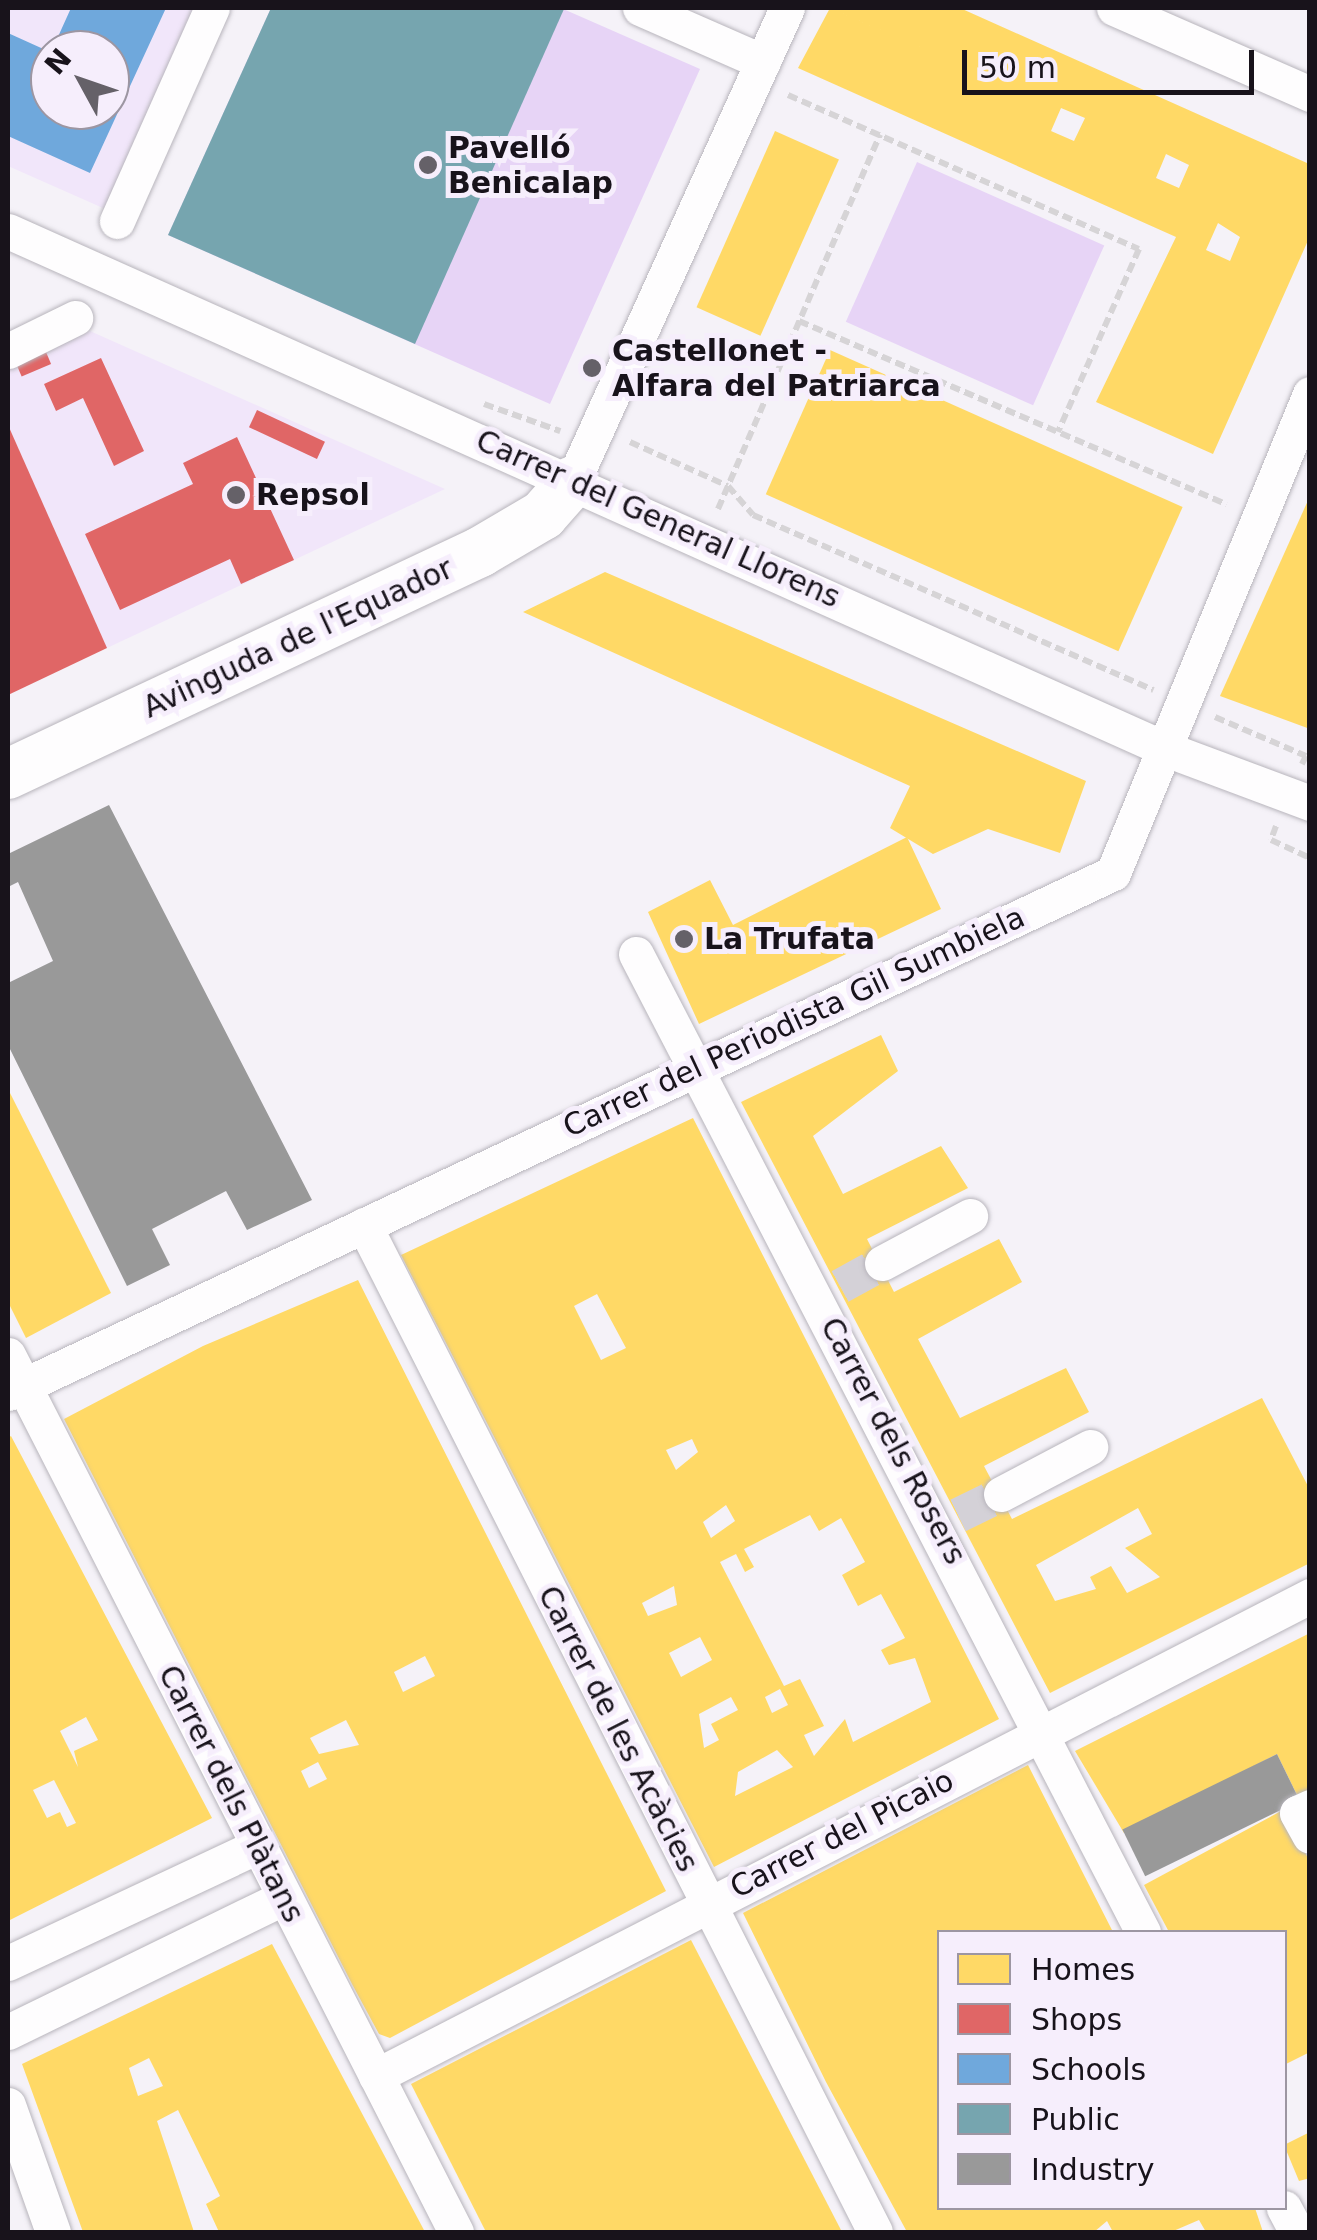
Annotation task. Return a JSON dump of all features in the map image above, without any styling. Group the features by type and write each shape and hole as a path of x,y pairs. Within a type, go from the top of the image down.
{"street":[{"path":"116,221 212,8"},
{"path":"640,8 759,71"},
{"path":"574,481 787,8"},
{"path":"1114,8 1310,94"},
{"name":"Carrer del General Llorens","path":"8,231 705,539 1163,748 1299,798"},
{"path":"8,350 75,318"},
{"name":"Carrer del Periodista Gil Sumbiela","path":"13,1377 364,1225 1113,873 1256,517 1310,394"},
{"name":"Avinguda de l'Equador","path":"8,774 480,552 543,515 574,481"},
{"name":"Carrer dels Rosers","path":"636,954 829,1292 949,1521 1040,1732 1142,1930"},
{"path":"882,1264 970,1216"},
{"name":"Carrer de les Acàcies","path":"364,1225 875,2232"},
{"name":"Carrer dels Plàtans","path":"13,1377 456,2232"},
{"path":"1002,1494 1090,1447"},
{"name":"Carrer del Picaio","path":"376,2076 1310,1596"},
{"path":"1310,1807 1297,1813 1310,1836"},
{"path":"8,1964 256,1847"},
{"path":"8,2032 283,1898"},
{"path":"8,2105 21,2180 53,2232"},
{"path":"1285,2210 1297,2232"}],"path":[{"path":"759,71 880,134 1139,249 1058,432"},
{"path":"705,539 880,134"},
{"path":"800,321 1256,517"},
{"path":"474,406 493,402 561,432 596,431 728,486 753,514 1306,756 1299,798 1271,840 1310,858"}],"shaded area":[{"path":"8,8 203,8 112,212 8,166"},
{"name":"Pavelló Benicalap","path":"271,8 561,8 700,69 550,404 168,235"},
{"path":"917,162 1104,245 1033,405 846,322"},
{"name":"Repsol","path":"90,331 445,489 107,648 8,425 8,370"}],"building: Homes":[{"path":"830,8 960,8 1307,163 1310,236 1213,454 1096,402 1176,237 798,68","holes":["1061,108 1085,118 1074,141 1051,131","1166,154 1189,165 1179,188 1156,178","1218,223 1240,237 1230,261 1206,250"]},
{"path":"775,131 839,159 760,336 696,307"},
{"path":"830,350 1183,507 1118,651 766,494"},
{"path":"1310,496 1310,729 1220,696"},
{"path":"605,572 1086,781 1060,853 988,829 933,854 890,828 910,786 523,612"},
{"path":"907,837 941,909 699,1024 648,912 710,880 733,925"},
{"path":"881,1035 898,1071 813,1136 843,1194 941,1146 968,1188 867,1239 894,1292 999,1239 1022,1282 918,1339 960,1418 1066,1368 1089,1412 984,1466 1012,1519 1262,1398 1310,1490 1310,1563 1050,1693 741,1102","holes":["1138,1508 1152,1534 1125,1548 1160,1577 1127,1593 1111,1566 1090,1577 1096,1589 1055,1601 1036,1565"]},
{"path":"8,1089 111,1293 26,1338 8,1302"},
{"path":"693,1118 999,1719 714,1867 401,1255","holes":["597,1294 626,1348 601,1360 574,1306","692,1439 698,1452 676,1470 666,1450","726,1505 735,1521 711,1538 703,1522","810,1515 819,1531 841,1518 865,1562 842,1575 858,1606 881,1594 905,1638 881,1650 889,1665 915,1658 931,1702 853,1742 845,1719 814,1756 804,1735 824,1726 800,1679 784,1686 720,1562 736,1554 745,1572 754,1567 744,1549","674,1586 677,1605 648,1616 642,1603","700,1637 712,1660 681,1677 669,1653","780,1689 788,1705 772,1713 765,1697","731,1697 738,1710 711,1724 719,1740 704,1748 699,1714","777,1750 793,1767 735,1796 738,1772"]},
{"path":"358,1280 666,1891 390,2038 379,2034 353,1986 64,1419 203,1346","holes":["425,1656 435,1676 403,1692 394,1672","346,1720 359,1745 319,1754 310,1738","318,1762 327,1779 309,1788 301,1771"]},
{"path":"11,1436 212,1818 8,1921","holes":["86,1717 98,1740 74,1751 78,1767 60,1731","54,1780 76,1823 67,1827 60,1812 47,1818 33,1790"]},
{"path":"1310,1633 1310,1796 1300,1801 1277,1754 1124,1833 1075,1751"},
{"path":"1028,1765 1112,1930 937,1930 937,2210 1256,2210 1263,2232 1206,2232 1199,2220 1171,2232 1113,2232 1107,2221 1094,2232 907,2232 826,2082 743,1913"},
{"path":"1283,1810 1310,1862 1310,2052 1287,2064 1287,1930 1168,1930 1144,1885"},
{"path":"691,1940 842,2232 486,2232 411,2084"},
{"path":"272,1944 425,2232 219,2232 206,2204 220,2196 178,2110 157,2121 194,2232 83,2232 22,2064","holes":["149,2058 163,2086 138,2096 129,2068"]},
{"path":"1310,2132 1310,2178 1299,2181 1287,2144"}],"building: Shops":[{"path":"46,352 51,364 22,376 17,365"},
{"path":"101,358 144,451 114,466 83,398 56,411 44,384"},
{"path":"257,410 325,442 317,459 249,427"},
{"path":"8,425 107,648 8,695"},
{"path":"237,437 294,560 241,584 230,559 120,610 85,534 193,484 183,463"}],"building: Schools":[{"path":"71,8 166,8 130,86 130,30 61,30"},
{"path":"8,33 30,43 30,130 110,130 90,173 8,136"}],"building: Public":[{"name":"Pavelló Benicalap","path":"271,8 564,9 415,344 168,235"}],"building: Industry":[{"path":"109,805 312,1200 247,1230 226,1191 152,1229 170,1265 127,1286 8,1045 8,983 53,961 18,882 8,887 8,854"},
{"path":"1277,1754 1300,1801 1145,1876 1122,1829"}],"tunnel":[{"path":"840,1286 882,1263"},
{"path":"958,1515 1001,1494"}],"place":[{"name":"Pavelló Benicalap","path":"428,165"},
{"name":"Castellonet - Alfara del Patriarca","path":"592,368"},
{"name":"Repsol","path":"236,495"},
{"name":"La Trufata","path":"684,939"}]}
